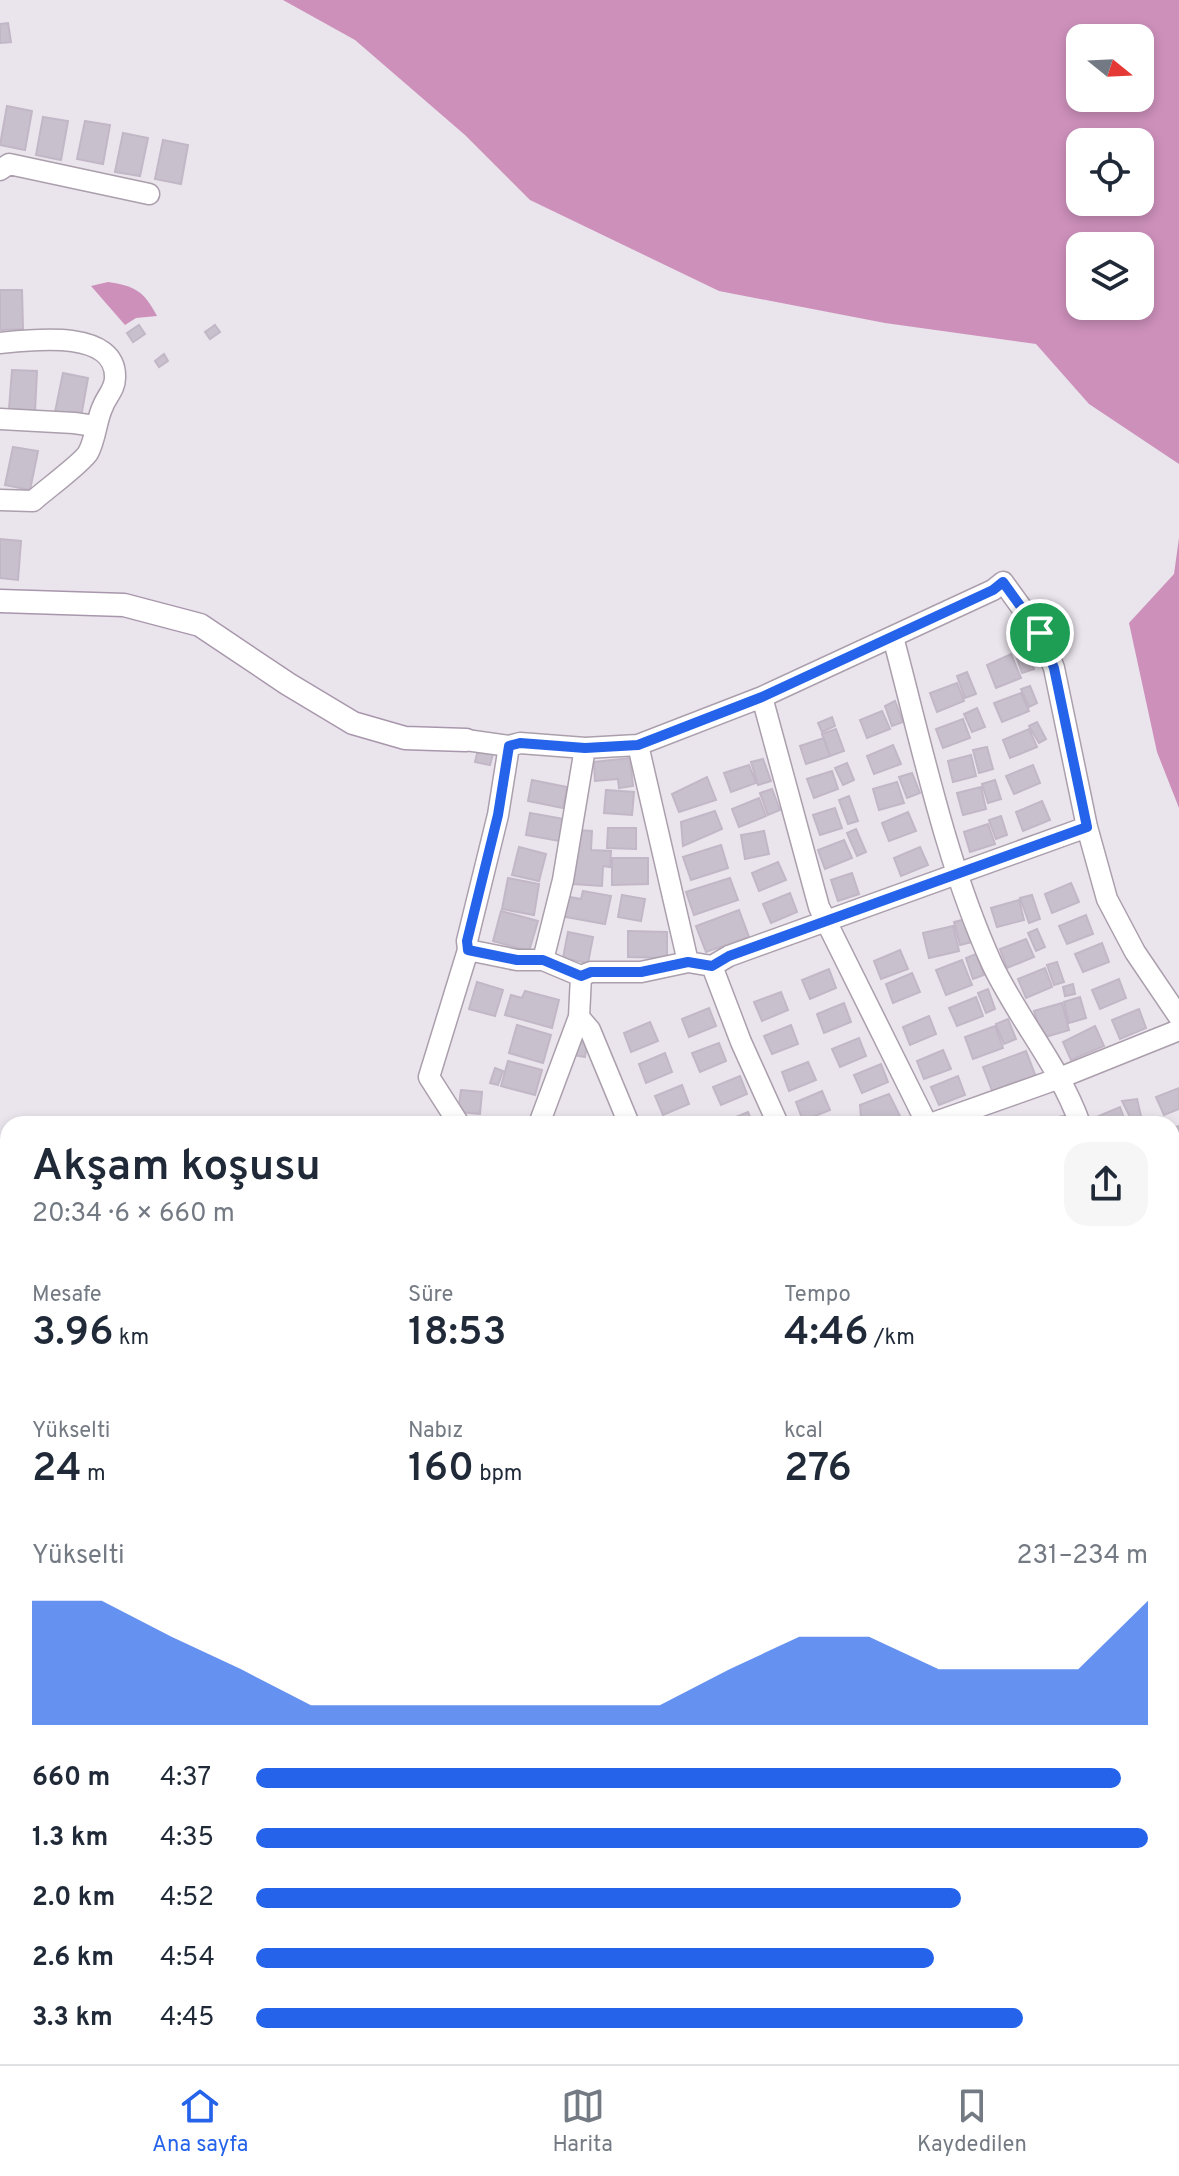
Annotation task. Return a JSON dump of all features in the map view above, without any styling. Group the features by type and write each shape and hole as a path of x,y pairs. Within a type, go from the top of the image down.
{"main road":[{"path":"0,601 124,605 200,625 353,723 405,738 466,740"}],"street":[{"path":"0,170 9,164 149,194"},
{"path":"0,343 45,339 85,342 108,358 115,377 113,389 95,426 88,453 33,501 0,500"},
{"path":"0,419 95,426"},
{"path":"466,740 509,746 520,743 585,748 638,745 762,697 993,590 1003,582 1040,633 1054,668 1087,827 1107,899 1135,952 1179,1017"},
{"path":"893,637 956,874 993,965 1070,1097 1077,1116"},
{"path":"762,697 819,907 924,1116"},
{"path":"638,745 688,962"},
{"path":"454,1116 429,1077 468,950 467,941 498,815 509,746"},
{"path":"543,960 563,880 585,748"},
{"path":"468,950 517,960 543,960 581,976 591,972 641,972 688,962 712,966 729,956 1087,827"},
{"path":"712,966 741,1042 774,1116"},
{"path":"542,1116 579,1017 581,976"},
{"path":"579,1017 590,1030 626,1116"},
{"path":"951,1116 1057,1079 1179,1030"}],"shaded area":[{"path":"283,0 1179,0 1179,464 1089,404 1036,344 885,323 719,291 530,200 465,135 355,40"},
{"path":"108,282 138,291 157,316 136,318 125,325 91,286"},
{"path":"1179,538 1179,808 1157,752 1129,623 1174,574"}],"building":[{"path":"8,23 11,42 0,43 0,24"},
{"path":"7,106 32,111 25,150 0,145"},
{"path":"43,117 68,121 61,160 36,155"},
{"path":"85,121 110,125 103,164 77,159"},
{"path":"123,133 148,138 140,176 115,172"},
{"path":"163,140 188,145 181,184 155,179"},
{"path":"0,290 22,290 23,329 0,330"},
{"path":"139,325 145,334 133,342 127,333"},
{"path":"215,325 220,332 210,339 205,332"},
{"path":"164,354 168,361 159,367 155,361"},
{"path":"12,370 37,371 35,411 9,409"},
{"path":"63,373 88,378 81,417 55,412"},
{"path":"13,447 38,451 30,490 5,485"},
{"path":"0,539 21,541 18,580 0,578"},
{"path":"1027,649 1034,669 1022,673 1015,653"},
{"path":"1011,654 1021,678 996,688 987,665"},
{"path":"967,672 976,694 965,698 957,676"},
{"path":"957,683 964,701 937,712 930,693"},
{"path":"1030,686 1037,703 1029,707 1021,689"},
{"path":"1021,693 1029,711 1002,722 994,703"},
{"path":"895,701 903,722 892,726 885,706"},
{"path":"977,708 985,727 972,732 964,714"},
{"path":"882,711 890,729 867,738 860,720"},
{"path":"832,717 835,726 822,732 818,723"},
{"path":"963,719 970,738 943,748 936,729"},
{"path":"1037,722 1046,739 1039,743 1029,726"},
{"path":"836,729 844,751 830,756 822,734"},
{"path":"1029,729 1037,747 1010,758 1003,740"},
{"path":"824,738 830,756 806,764 800,746"},
{"path":"893,745 901,764 874,774 867,756"},
{"path":"479,746 494,750 490,765 475,762"},
{"path":"987,747 993,769 979,773 973,750"},
{"path":"971,755 976,776 953,782 948,761"},
{"path":"630,758 633,786 619,788 618,779 595,781 594,762"},
{"path":"763,759 771,781 758,785 751,762"},
{"path":"847,763 854,780 843,785 835,768"},
{"path":"749,765 756,783 731,792 724,773"},
{"path":"1033,765 1040,783 1014,794 1006,776"},
{"path":"832,771 838,789 814,798 807,779"},
{"path":"912,773 920,793 907,798 899,777"},
{"path":"707,777 716,800 679,812 672,794"},
{"path":"532,780 567,787 563,808 528,801"},
{"path":"995,780 1001,799 988,803 982,784"},
{"path":"897,782 904,803 879,810 873,789"},
{"path":"981,787 986,809 963,815 957,793"},
{"path":"772,789 780,810 768,815 760,793"},
{"path":"606,790 634,792 632,815 604,813"},
{"path":"849,796 858,821 848,824 839,800"},
{"path":"759,798 766,816 739,827 732,809"},
{"path":"1042,801 1050,820 1023,831 1016,812"},
{"path":"835,808 842,828 820,835 813,815"},
{"path":"715,811 722,829 683,846 681,822"},
{"path":"908,812 916,831 889,841 882,823"},
{"path":"530,813 564,819 560,841 526,835"},
{"path":"1001,816 1007,835 996,839 989,820"},
{"path":"988,824 995,844 970,852 964,832"},
{"path":"608,828 636,828 636,849 607,848"},
{"path":"856,829 866,852 857,856 847,833"},
{"path":"576,830 592,831 591,850 611,851 610,867 603,866 602,886 573,884"},
{"path":"764,831 769,854 745,859 741,835"},
{"path":"844,840 852,858 825,869 818,850"},
{"path":"721,845 728,868 691,880 683,857"},
{"path":"519,847 546,854 539,881 512,875"},
{"path":"920,847 928,865 901,876 894,858"},
{"path":"612,858 648,858 648,884 612,885"},
{"path":"778,862 786,880 759,891 752,873"},
{"path":"852,873 859,894 838,901 831,880"},
{"path":"508,878 539,884 534,915 502,909"},
{"path":"730,878 738,900 694,915 686,892"},
{"path":"1071,883 1079,902 1052,913 1045,894"},
{"path":"583,891 611,896 605,924 560,916 564,896 581,899"},
{"path":"790,893 797,912 771,923 763,904"},
{"path":"622,895 645,899 641,921 618,917"},
{"path":"1032,895 1040,919 1029,923 1020,898"},
{"path":"1019,900 1024,920 997,927 991,908"},
{"path":"739,910 749,937 706,952 696,926"},
{"path":"501,911 538,921 529,951 493,941"},
{"path":"1086,915 1093,934 1067,944 1059,926"},
{"path":"966,919 972,942 960,945 954,922"},
{"path":"953,926 959,951 929,958 923,933"},
{"path":"1037,929 1045,947 1036,951 1028,933"},
{"path":"628,931 667,932 667,958 628,957"},
{"path":"568,932 593,937 588,963 563,958"},
{"path":"1026,939 1034,957 1007,968 1000,949"},
{"path":"1102,943 1109,962 1083,972 1075,954"},
{"path":"900,950 908,969 881,979 874,961"},
{"path":"976,954 984,975 973,979 966,958"},
{"path":"962,960 972,985 946,995 936,970"},
{"path":"1057,962 1064,982 1054,985 1047,965"},
{"path":"1045,968 1052,987 1026,998 1018,979"},
{"path":"829,969 836,988 810,999 802,980"},
{"path":"912,973 920,992 893,1003 886,984"},
{"path":"1119,979 1126,998 1100,1009 1092,990"},
{"path":"477,982 503,990 495,1016 469,1009"},
{"path":"1073,984 1075,994 1065,996 1063,987"},
{"path":"988,989 995,1009 986,1013 978,993"},
{"path":"525,991 559,1000 552,1028 505,1015 511,995 522,998"},
{"path":"781,992 788,1010 762,1021 754,1002"},
{"path":"976,997 983,1016 957,1026 949,1008"},
{"path":"1080,997 1086,1018 1069,1023 1064,1002"},
{"path":"844,1003 851,1022 824,1033 817,1014"},
{"path":"1062,1003 1069,1030 1042,1038 1034,1011"},
{"path":"709,1008 716,1026 689,1037 682,1019"},
{"path":"1139,1009 1146,1028 1120,1039 1112,1020"},
{"path":"929,1016 936,1034 910,1045 903,1027"},
{"path":"1008,1019 1016,1039 1004,1044 996,1024"},
{"path":"650,1022 658,1041 631,1052 624,1033"},
{"path":"517,1025 551,1035 543,1063 509,1053"},
{"path":"791,1025 798,1044 772,1054 764,1036"},
{"path":"995,1026 1003,1048 973,1059 965,1037"},
{"path":"1095,1026 1104,1046 1071,1060 1063,1042"},
{"path":"859,1038 866,1056 840,1067 832,1049"},
{"path":"575,1042 587,1043 585,1057 573,1055"},
{"path":"719,1043 726,1061 700,1072 692,1053"},
{"path":"943,1050 951,1069 924,1079 917,1061"},
{"path":"1026,1051 1036,1077 993,1093 983,1067"},
{"path":"665,1053 672,1072 646,1083 639,1064"},
{"path":"508,1061 542,1070 535,1095 501,1086"},
{"path":"808,1062 816,1080 789,1091 782,1072"},
{"path":"881,1064 888,1082 862,1093 854,1075"},
{"path":"495,1068 503,1071 498,1085 490,1083"},
{"path":"740,1076 747,1094 721,1105 713,1087"},
{"path":"958,1076 965,1095 939,1105 931,1087"},
{"path":"682,1085 689,1104 663,1115 655,1096"},
{"path":"1179,1088 1179,1109 1164,1115 1156,1097"},
{"path":"461,1090 482,1092 480,1114 458,1112"},
{"path":"822,1091 830,1110 815,1116 801,1116 796,1102"},
{"path":"889,1094 900,1116 861,1116 860,1105"},
{"path":"1137,1099 1141,1116 1130,1116 1122,1101"},
{"path":"1120,1107 1123,1116 1099,1116"}],"route":[{"path":"1003,582 1040,633 1054,668 1087,827 729,956 712,966 688,962 641,972 591,972 581,976 543,960 517,960 468,950 467,941 498,815 509,746 520,743 585,748 638,745 762,697 993,590 1003,582"}]}
